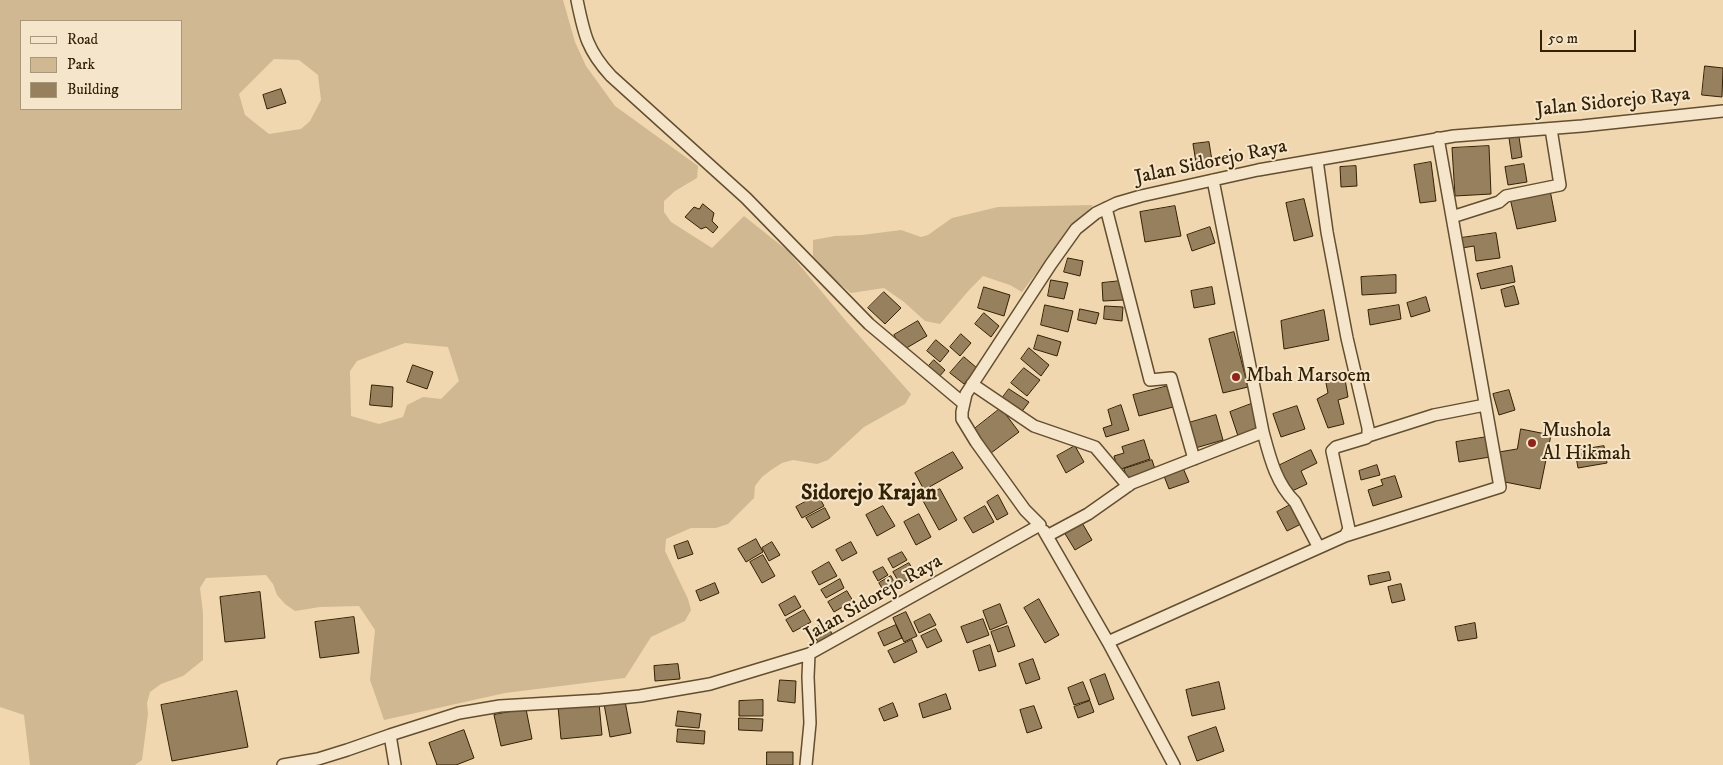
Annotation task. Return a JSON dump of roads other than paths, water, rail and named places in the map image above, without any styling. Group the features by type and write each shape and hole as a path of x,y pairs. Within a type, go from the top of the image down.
{"street":[{"path":"578,0 589,46 596,60 611,76 746,198 869,324 963,403 962,419 976,442 1025,510 1033,530 1047,536 1108,642 1173,762"},
{"name":"Jalan Sidorejo Raya","path":"963,403 972,384 1051,264 1076,230 1096,213 1106,208 1141,196 1213,180 1438,138 1551,129 1723,111"},
{"path":"1452,217 1499,202 1506,196 1560,185 1551,129"},
{"path":"1108,642 1318,546 1500,487 1438,138"},
{"path":"1317,160 1327,232 1347,338 1368,428 1368,436"},
{"path":"1213,180 1273,469 1295,502 1318,546"},
{"path":"1106,208 1150,380 1170,378 1194,459"},
{"path":"972,384 1034,426 1095,447 1128,486"},
{"path":"1345,536 1349,529 1332,451 1336,447 1434,415 1486,405"},
{"path":"1047,536 1088,514 1132,483 1264,432"},
{"name":"Jalan Sidorejo Raya","path":"806,765 810,723 809,654 1033,530"},
{"path":"283,765 318,759 459,713 500,706 632,697 710,684 809,654"},
{"path":"390,735 395,765"}],"place":[{"name":"Mbah Marsoem","path":"1236,377"},
{"name":"Mushola Al Hikmah","path":"1532,443"}],"district":[{"name":"Sidorejo Krajan","path":"869,494"}]}
